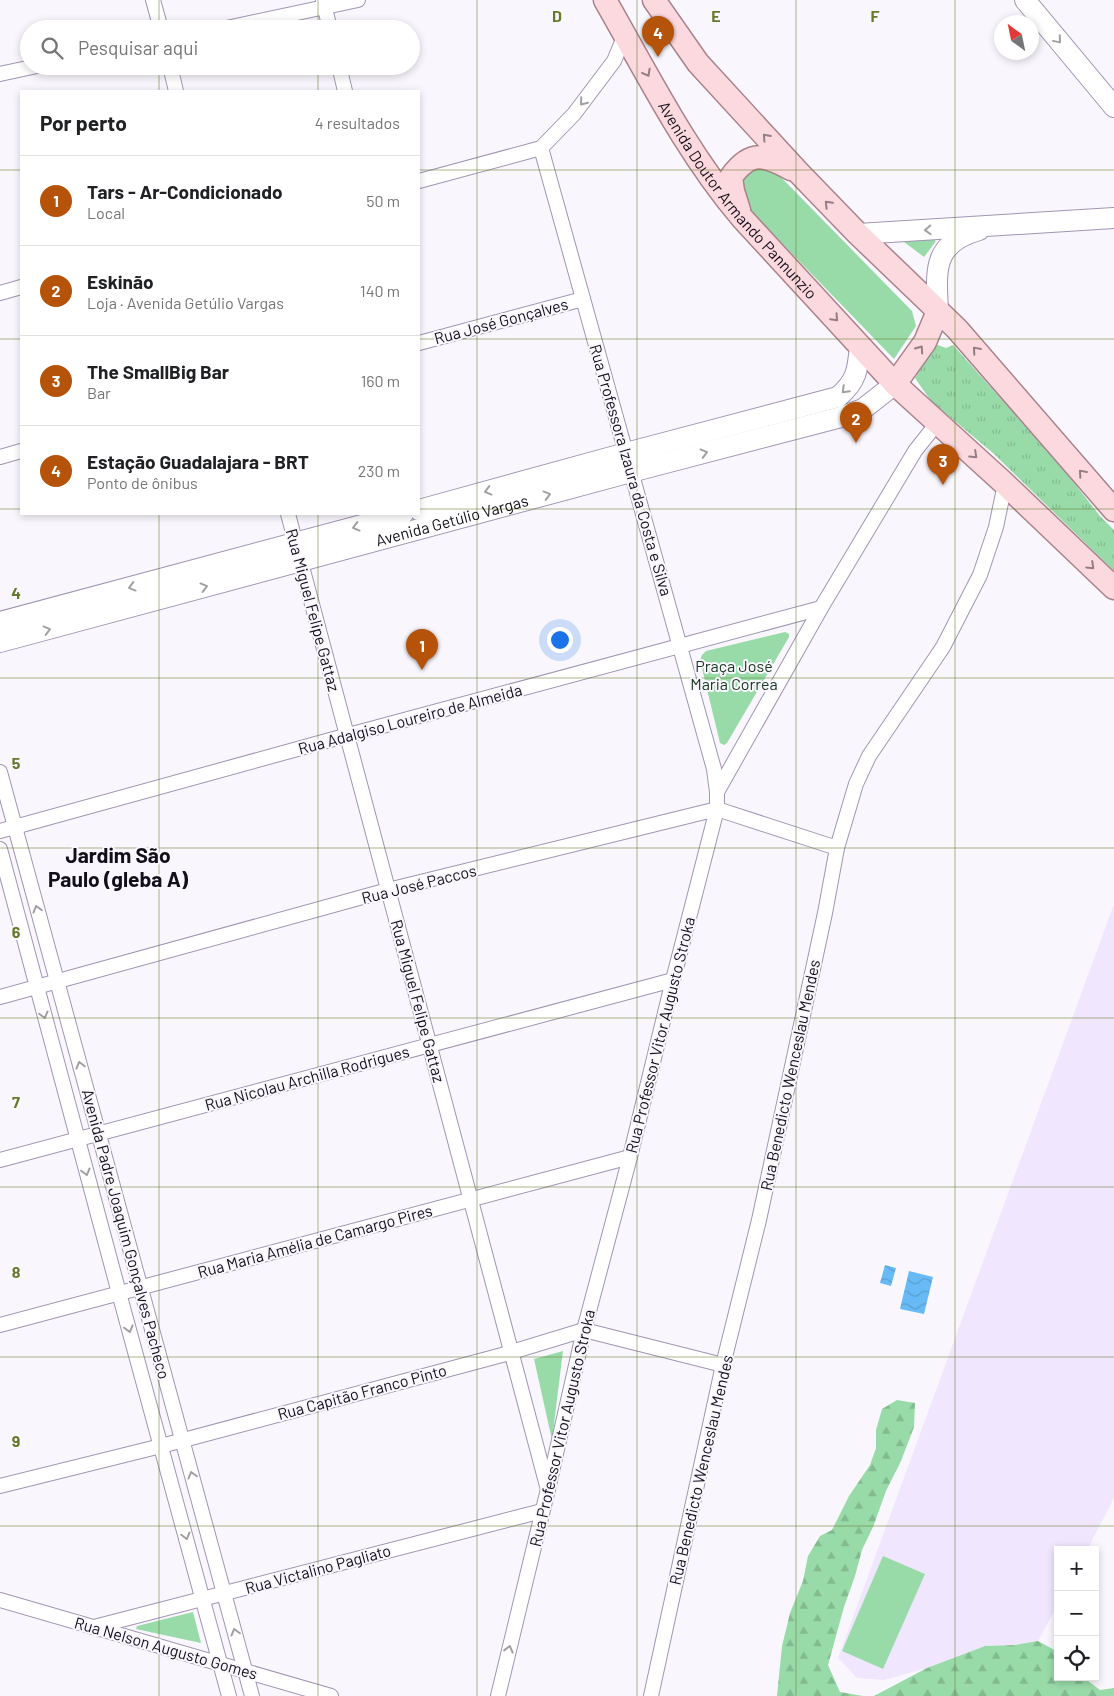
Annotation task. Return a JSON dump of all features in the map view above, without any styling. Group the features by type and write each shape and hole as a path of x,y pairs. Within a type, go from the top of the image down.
{"main road":[{"name":"Avenida Doutor Armando Pannunzio","path":"605,0 686,141 720,192 742,218 895,384 1006,484 1114,588"},
{"path":"654,0 698,63 858,234 957,329 1114,510"},
{"path":"742,218 733,191 732,177 741,164 754,157 772,159 799,173"},
{"path":"895,384 925,342 938,311"}],"street":[{"path":"154,0 159,20"},
{"path":"259,20 324,4 358,0"},
{"path":"1026,0 1114,107"},
{"path":"324,4 328,20"},
{"path":"420,181 541,148 574,114 614,61 622,42 623,30"},
{"path":"0,74 20,70"},
{"path":"172,75 176,90"},
{"path":"341,75 345,90"},
{"name":"Rua Professora Izaura da Costa e Silva","path":"541,148 714,769 717,792"},
{"path":"858,234 1114,218"},
{"path":"938,311 936,274 938,263 942,256 959,238 972,232 995,226"},
{"path":"0,293 20,287"},
{"name":"Rua José Gonçalves","path":"420,343 583,299"},
{"name":"Avenida Getúlio Vargas","path":"0,642 298,552 628,462 838,397 848,389 854,380 858,368 860,346"},
{"name":"Avenida Getúlio Vargas","path":"420,510 628,462 841,417 862,409 895,384"},
{"name":"Rua Professor Vitor Augusto Stroka","path":"498,1696 584,1330 630,1157 717,808 717,792 821,608 915,451 938,422"},
{"path":"0,457 20,451"},
{"name":"Rua Benedicto Wenceslau Mendes","path":"651,1696 723,1365 761,1210 825,913 837,848 856,784 869,756 943,647 980,575 996,527 1006,484"},
{"name":"Rua Miguel Felipe Gattaz","path":"288,515 548,1489"},
{"name":"Avenida Getúlio Vargas","path":"0,622 298,552 400,515"},
{"name":"Rua Adalgiso Loureiro de Almeida","path":"0,831 347,735 821,608"},
{"name":"Avenida Padre Joaquim Gonçalves Pacheco","path":"0,772 252,1696"},
{"path":"717,808 837,848"},
{"name":"Rua José Paccos","path":"0,997 388,890 717,808"},
{"name":"Avenida Padre Joaquim Gonçalves Pacheco","path":"0,849 36,988 230,1696"},
{"name":"Rua Nicolau Archilla Rodrigues","path":"0,1160 673,980"},
{"name":"Rua Maria Amélia de Camargo Pires","path":"0,1324 630,1157"},
{"path":"584,1330 723,1365"},
{"name":"Rua Capitão Franco Pinto","path":"0,1486 161,1446 512,1352 584,1330"},
{"name":"Rua Victalino Pagliato","path":"94,1627 542,1511"},
{"name":"Rua Nelson Augusto Gomes","path":"0,1600 331,1696"}],"shaded area":[{"path":"1114,904 1114,1498 1089,1546 1054,1546 1054,1611 1038,1641 1015,1645 985,1646 927,1668 884,1680 857,1678 838,1658"}],"green space":[{"path":"754,164 770,166 912,311 916,326 894,359 742,202 740,175"},
{"path":"928,237 936,241 924,257 900,239"},
{"path":"935,344 946,348 953,345 1060,465 1100,516 1114,530 1114,571 994,454 931,401 915,378"},
{"name":"Praça José Maria Correa","path":"785,632 789,634 789,637 727,743 724,745 720,743 700,660 702,655 706,651"},
{"path":"563,1351 552,1440 534,1359"},
{"path":"897,1400 915,1403 914,1427 862,1550 828,1665 840,1692 863,1696 777,1696 782,1646 790,1613 803,1581 808,1556 820,1536 832,1530 849,1496 870,1465 876,1448 876,1430 882,1409"},
{"path":"883,1556 925,1574 883,1669 842,1651"},
{"path":"193,1612 201,1643 136,1629 137,1626"},
{"path":"1038,1641 1054,1650 1054,1681 1088,1681 1100,1690 1114,1688 1114,1696 874,1696 927,1668 985,1646 1015,1645"}],"water":[{"path":"885,1265 896,1268 891,1286 880,1283"},
{"path":"909,1271 933,1277 924,1314 900,1309"}],"place":[{"name":"Estação Guadalajara - BRT","path":"658,57"},
{"name":"Eskinão","path":"856,443"},
{"name":"The SmallBig Bar","path":"943,485"},
{"name":"Tars - Ar-Condicionado","path":"422,670"}],"district":[{"name":"Jardim São Paulo (gleba A)","path":"118,868"}]}
